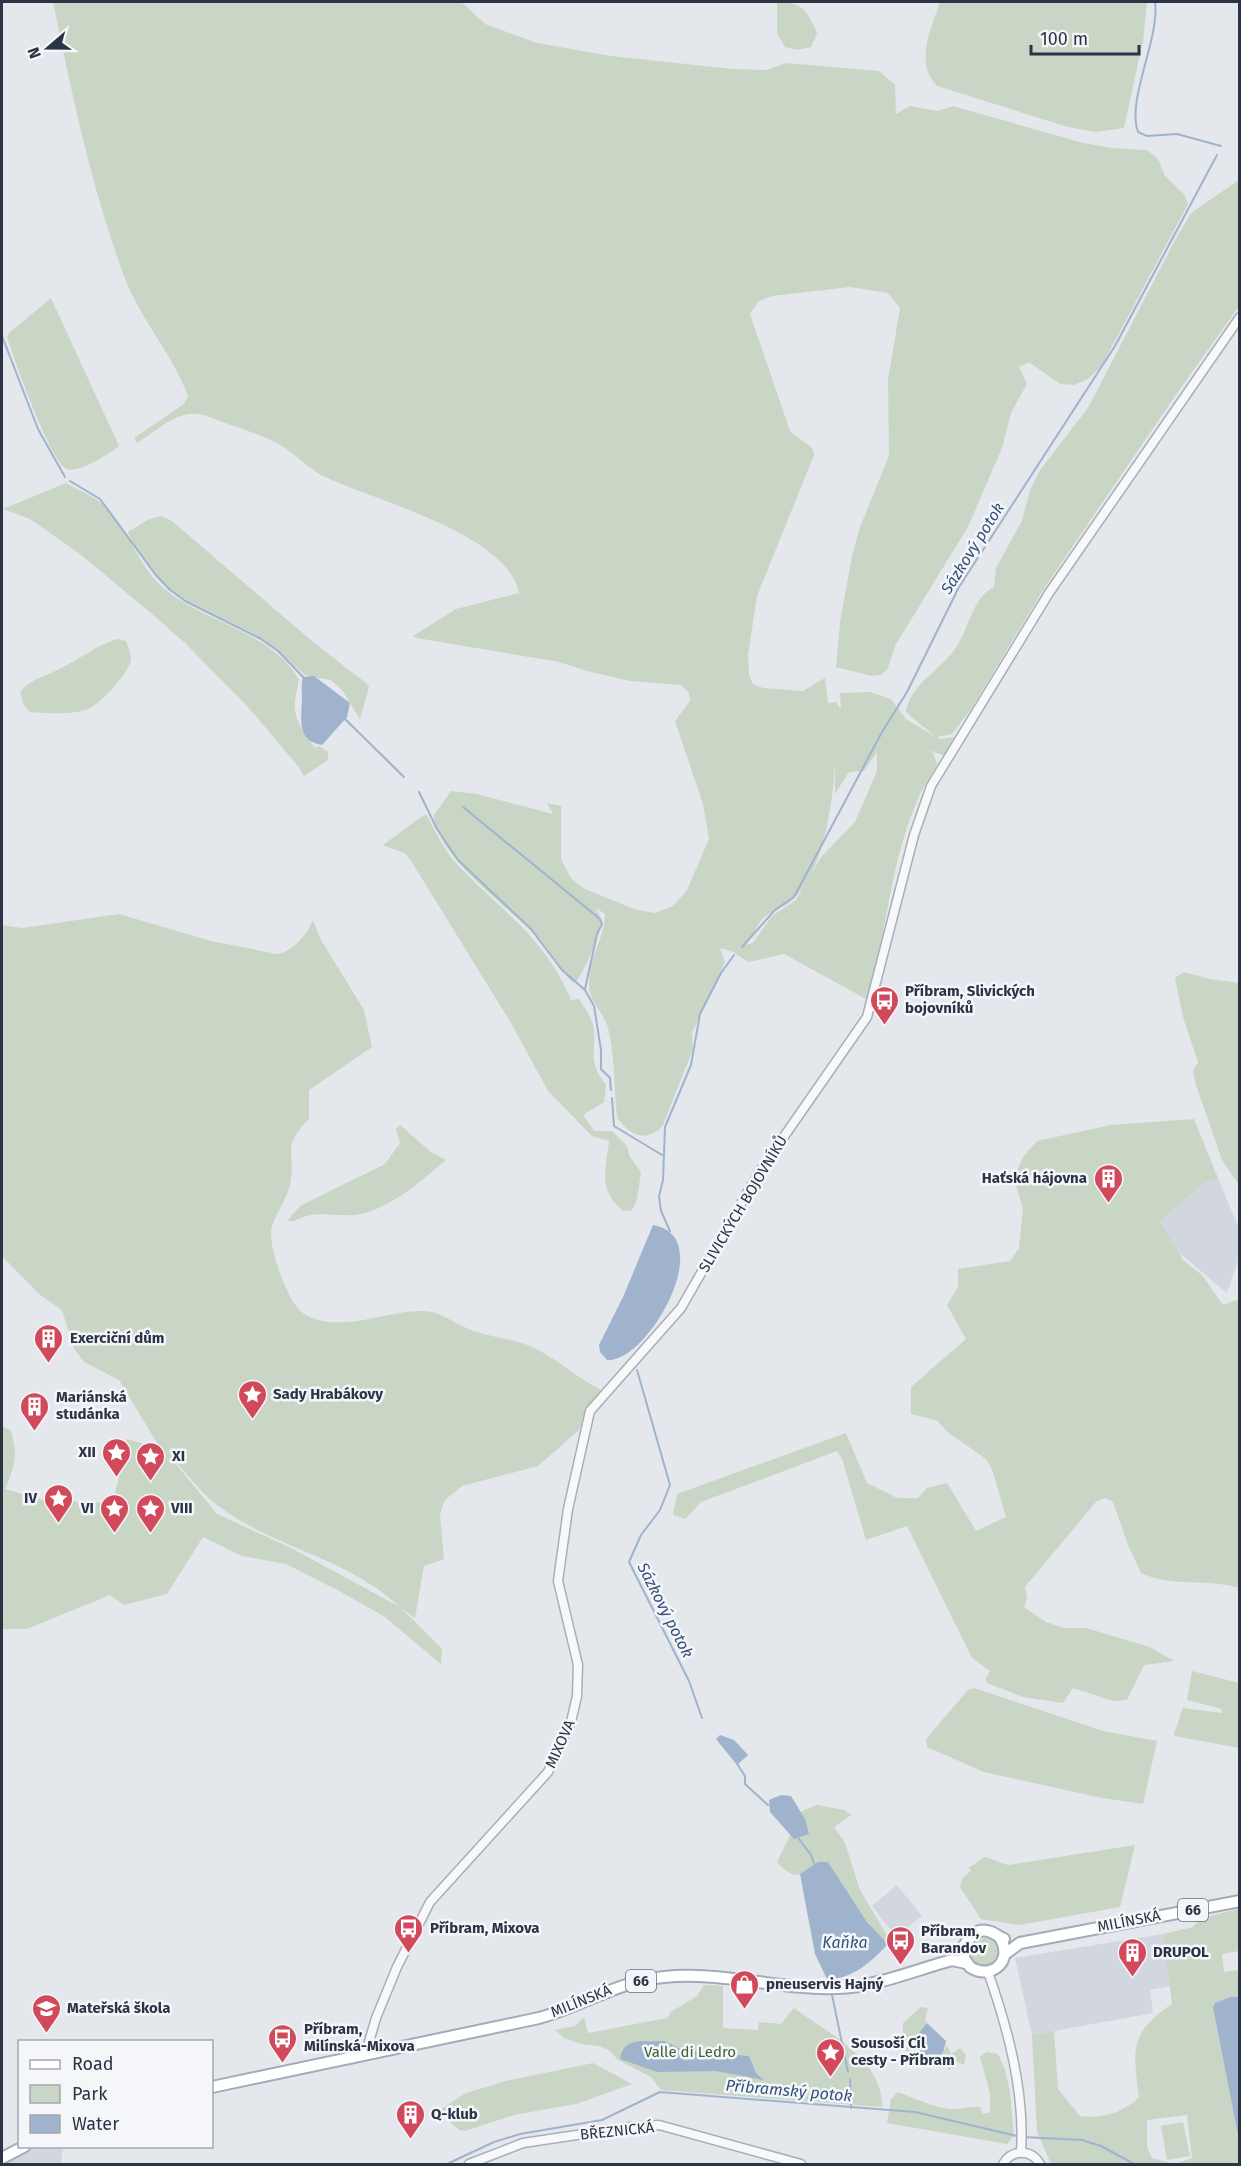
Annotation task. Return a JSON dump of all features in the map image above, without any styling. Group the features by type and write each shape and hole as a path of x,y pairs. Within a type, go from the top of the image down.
{"main road":[{"name":"MILÍNSKÁ","path":"952,1960 969,1937 979,1931 990,1931 1000,1938 1020,1943 1239,1901"},
{"path":"1000,1938 1005,1954"},
{"name":"MILÍNSKÁ","path":"213,2087 366,2052 539,2018 617,1986 664,1977 702,1977 835,1988 866,1984 952,1960 966,1963 975,1971 988,1972 999,1966 1005,1954 1020,1943"},
{"path":"963,1947 966,1963"},
{"path":"2,2158 21,2148"}],"street":[{"name":"SLIVICKÝCH BOJOVNÍKŮ","path":"607,1389 681,1308 769,1157 851,1045 867,1017 880,976 914,835 931,786 1049,593 1239,317"},
{"name":"MIXOVA","path":"366,2052 376,2018 430,1902 548,1772 572,1722 577,1696 578,1665 560,1596 559,1565 586,1420 607,1389"},
{"path":"988,1972 1015,2072 1022,2129 1021,2152"},
{"name":"BŘEZNICKÁ","path":"469,2164 523,2143 630,2127 659,2125 801,2164"},
{"path":"1003,2164 1011,2155 1021,2152 1033,2156 1040,2164"}],"shaded area":[{"path":"1218,1178 1239,1229 1239,1257 1227,1293 1177,1251 1160,1221 1204,1183"},
{"path":"897,1885 922,1916 896,1937 872,1906"},
{"path":"1163,1934 1171,1986 1150,1990 1153,2013 1032,2035 1015,1958"},
{"path":"34,2148 63,2148 61,2164 2,2164"}],"green space":[{"path":"53,2 457,2 464,4 485,24 537,43 611,56 732,69 767,70 786,63 879,71 895,85 896,114 910,106 938,111 953,106 1083,143 1111,148 1147,150 1158,159 1165,176 1184,194 1188,204 1101,367 1088,379 1074,385 1060,384 1029,362 1019,367 1027,384 1011,413 1002,448 968,527 896,644 887,670 881,675 872,676 836,667 840,622 852,556 860,527 889,456 888,380 900,308 888,293 850,287 772,296 759,301 750,314 790,431 813,449 814,455 757,596 748,655 749,675 753,684 763,688 803,691 825,678 828,703 836,702 841,710 840,693 870,692 891,699 906,719 936,737 908,714 906,711 909,701 914,692 957,646 976,605 994,587 996,568 1022,521 1030,490 1040,470 1088,408 1191,213 1239,180 1239,306 1045,587 971,709 952,734 937,737 940,739 954,737 946,756 927,750 933,753 937,764 919,796 900,850 868,1000 784,954 749,962 731,951 720,948 725,962 692,1033 693,1049 663,1125 657,1131 645,1136 627,1129 617,1117 608,1028 592,998 589,986 591,966 602,933 605,914 596,908 601,922 598,935 586,965 574,983 543,943 462,866 438,831 434,815 451,791 477,794 553,814 547,803 561,806 561,859 571,878 585,889 637,910 655,913 673,906 687,890 709,839 703,804 675,721 690,701 689,693 681,685 630,681 559,662 417,638 413,636 456,609 519,593 509,572 490,553 434,520 321,475 271,440 204,415 177,417 137,443 134,438 184,404 188,396 174,365 138,307 124,276 102,209 75,106","holes":["877,752 877,771 855,822 821,857 813,871 825,836 835,761 835,794 849,772 864,771","808,880 796,900 772,916 753,943 746,945 763,918 791,901"]},
{"path":"777,2 793,3 807,14 817,33 811,47 797,50 785,47 777,33"},
{"path":"940,2 1147,2 1143,41 1124,128 1096,132 1068,127 937,86 926,67 925,56 929,34"},
{"path":"51,298 119,446 93,463 70,470 58,460 50,445 7,337"},
{"path":"66,483 105,506 160,585 195,609 271,649 286,663 299,680 295,701 296,716 315,748 319,746 328,752 328,760 304,776 248,707 185,643 80,554 30,519 3,509"},
{"path":"161,516 172,521 313,642 366,683 369,687 360,719 342,690 331,680 306,676 271,645 185,601 167,587 134,547 128,532 149,519"},
{"path":"117,639 126,641 131,657 129,665 113,688 92,707 79,712 51,713 30,712 24,706 20,692 29,684"},
{"path":"427,815 451,858 535,941 560,977 571,1000 579,999 590,1017 594,1033 594,1061 606,1085 604,1102 583,1115 594,1131 612,1131 627,1146 630,1157 641,1172 637,1200 632,1210 623,1211 609,1195 606,1187 605,1170 609,1141 592,1136 548,1091 511,1023 413,864 406,854 383,845"},
{"path":"119,914 211,941 277,954 289,950 299,942 313,920 321,940 364,1010 372,1047 309,1090 309,1119 300,1129 292,1144 290,1185 272,1226 271,1234 275,1258 291,1298 303,1313 331,1322 347,1322 408,1312 436,1313 476,1332 530,1346 603,1391 587,1411 579,1430 538,1466 462,1486 445,1500 440,1514 444,1559 424,1566 415,1618 402,1609 442,1649 441,1664 385,1617 343,1593 286,1564 242,1556 203,1537 167,1594 124,1605 110,1595 27,1629 2,1629 2,1426 11,1431 15,1454 5,1489 43,1500 113,1503 127,1439 148,1445 157,1443 119,1380 84,1362 74,1349 62,1310 39,1294 2,1256 2,925 22,928","holes":["172,1459 211,1500 239,1520 357,1576 400,1607 289,1547 217,1514"]},
{"path":"1184,972 1239,983 1239,1185 1222,1160 1195,1082 1193,1071 1198,1062 1183,1017 1175,978"},
{"path":"1194,1119 1218,1178 1204,1183 1160,1221 1183,1260 1202,1275 1223,1305 1239,1299 1239,1588 1227,1585 1177,1582 1153,1578 1141,1573 1128,1545 1113,1502 1105,1498 1096,1502 1025,1587 1027,1599 1024,1607 1046,1622 1064,1628 1086,1628 1150,1647 1174,1661 1144,1665 1127,1700 1113,1701 1073,1688 1063,1703 1023,1697 987,1683 986,1678 990,1671 972,1658 907,1526 866,1540 842,1459 837,1451 701,1502 685,1519 673,1515 677,1494 846,1433 867,1483 897,1498 918,1498 927,1488 947,1483 976,1531 1006,1517 992,1469 986,1459 946,1431 938,1421 911,1414 911,1387 966,1339 947,1305 958,1287 958,1269 1010,1261 1019,1248 1023,1208 1015,1183 1017,1170 1023,1157 1037,1141 1111,1125"},
{"path":"400,1125 431,1152 446,1160 408,1191 376,1209 356,1215 320,1214 293,1222 288,1220 300,1206 385,1164 400,1143 396,1129"},
{"path":"1192,1671 1239,1683 1239,1748 1175,1736 1183,1708 1222,1713 1222,1709 1187,1700"},
{"path":"974,1688 1103,1731 1157,1741 1143,1804 1102,1798 984,1772 927,1747 926,1739 968,1690"},
{"path":"817,1805 845,1810 851,1815 834,1827 845,1843 860,1890 886,1934 890,1935 892,1941 888,1944 867,1922 828,1862 807,1873 795,1875 783,1869 777,1862 802,1811"},
{"path":"1135,1845 1120,1907 1020,1925 981,1919 960,1887 962,1879 971,1870 968,1868 985,1857 1008,1865"},
{"path":"1239,1909 1239,1951 1222,1954 1224,1972 1239,1970 1239,1997 1231,1997 1213,2008 1239,2140 1239,2164 1174,2164 1192,2158 1187,2115 1147,2120 1147,2147 1152,2158 1173,2164 1051,2164 1037,2132 1032,2035 1054,2031 1058,2089 1080,2116 1104,2116 1133,2103 1139,2097 1135,2054 1137,2043 1148,2024 1172,2004 1163,1934 1193,1927 1201,1918"},
{"path":"985,1938 995,1942 999,1952 995,1962 985,1966 975,1962 971,1952 975,1942"},
{"name":"Valle di Ledro","path":"704,1985 723,1986 723,2028 758,2030 759,2022 781,2024 794,2008 822,2027 864,2061 880,2090 882,2107 661,2090 651,2077 618,2060 610,2051 599,2046 581,2044 564,2038 555,2030 575,2026 584,2017 588,2033 667,2018 671,2012 697,1996"},
{"path":"921,2007 928,2008 925,2020 927,2023 912,2041 917,2052 937,2057 943,2053 947,2045 951,2054 960,2048 966,2055 964,2065 955,2061 950,2070 940,2064 937,2068 903,2049 903,2023"},
{"path":"987,2052 998,2054 1005,2069 1010,2092 1014,2136 1007,2144 887,2123 891,2099 898,2092 943,2108 980,2107 983,2114 990,2112 990,2093 980,2057"},
{"path":"593,2063 632,2084 576,2104 514,2115 465,2131 459,2130 438,2111 466,2093 506,2081"},
{"path":"1183,2122 1190,2156 1167,2160 1161,2126"}],"water":[{"path":"314,676 350,703 347,717 322,745 313,743 307,738 301,719 302,680 303,677"},
{"path":"653,1225 672,1234 680,1251 678,1274 670,1298 657,1322 640,1342 623,1356 607,1360 600,1352 599,1345 623,1297"},
{"path":"720,1735 734,1740 748,1755 737,1765 716,1739"},
{"path":"781,1795 791,1796 805,1819 809,1834 794,1839 770,1812 769,1800"},
{"name":"Kaňka","path":"818,1862 828,1862 867,1922 888,1944 861,1968 836,1978 827,1979 815,1954 800,1874"},
{"path":"1231,1997 1239,1997 1239,2140 1213,2008 1215,2003"},
{"path":"927,2023 946,2041 943,2053 937,2057 921,2053 913,2045 912,2041"},
{"path":"664,2041 683,2050 749,2056 756,2073 764,2080 716,2071 657,2072 620,2059 622,2051 631,2043"}],"waterway":[{"name":"Sázkový potok","path":"1155,2 1153,33 1136,103 1135,119 1138,132 1147,136 1177,134 1221,146"},
{"name":"Sázkový potok","path":"742,947 775,910 794,897 882,732 907,692 959,587 1115,346 1217,155"},
{"path":"2,336 38,429 65,477"},
{"path":"70,481 100,499 155,574 169,589 185,601 261,639 278,651 304,678"},
{"path":"344,718 404,777"},
{"path":"419,792 437,829 458,860 531,929 562,970 585,990 594,1006 601,1050 601,1069 610,1078 611,1090"},
{"path":"463,807 600,919 602,924 597,934 585,989"},
{"name":"Sázkový potok","path":"670,1231 661,1211 659,1196 663,1180 665,1127 691,1065 700,1014 721,973 734,955"},
{"path":"612,1098 614,1126 662,1155"},
{"name":"Sázkový potok","path":"637,1370 670,1485 660,1510 641,1535 629,1562 689,1681 702,1718"},
{"name":"Sázkový potok","path":"736,1762 745,1776 745,1784 768,1805"},
{"name":"Sázkový potok","path":"796,1835 811,1855 815,1866"},
{"name":"Sázkový potok","path":"831,1990 848,2072"},
{"name":"Sázkový potok","path":"850,2079 851,2108"},
{"name":"Příbramský potok","path":"447,2164 494,2142 520,2134 602,2120 660,2092 915,2112 1017,2136"},
{"name":"Příbramský potok","path":"1023,2137 1082,2140 1101,2146 1134,2164"}],"place":[{"name":"Příbram, Slivických bojovníků","path":"884,1026"},
{"name":"Haťská hájovna","path":"1108,1204"},
{"name":"Exerciční dům","path":"49,1364"},
{"name":"Sady Hrabákovy","path":"252,1420"},
{"name":"Mariánská studánka","path":"35,1432"},
{"name":"XII","path":"117,1478"},
{"name":"XI","path":"151,1482"},
{"name":"IV","path":"58,1524"},
{"name":"VI","path":"115,1534"},
{"name":"VIII","path":"150,1534"},
{"name":"Příbram, Mixova","path":"409,1954"},
{"name":"Příbram, Barandov","path":"900,1966"},
{"name":"DRUPOL","path":"1132,1978"},
{"name":"pneuservis Hajný","path":"745,2010"},
{"name":"Mateřská škola","path":"46,2034"},
{"name":"Příbram, Milínská-Mixova","path":"283,2064"},
{"name":"Sousoší Cíl cesty - Příbram","path":"830,2078"},
{"name":"Q-klub","path":"410,2140"}]}
